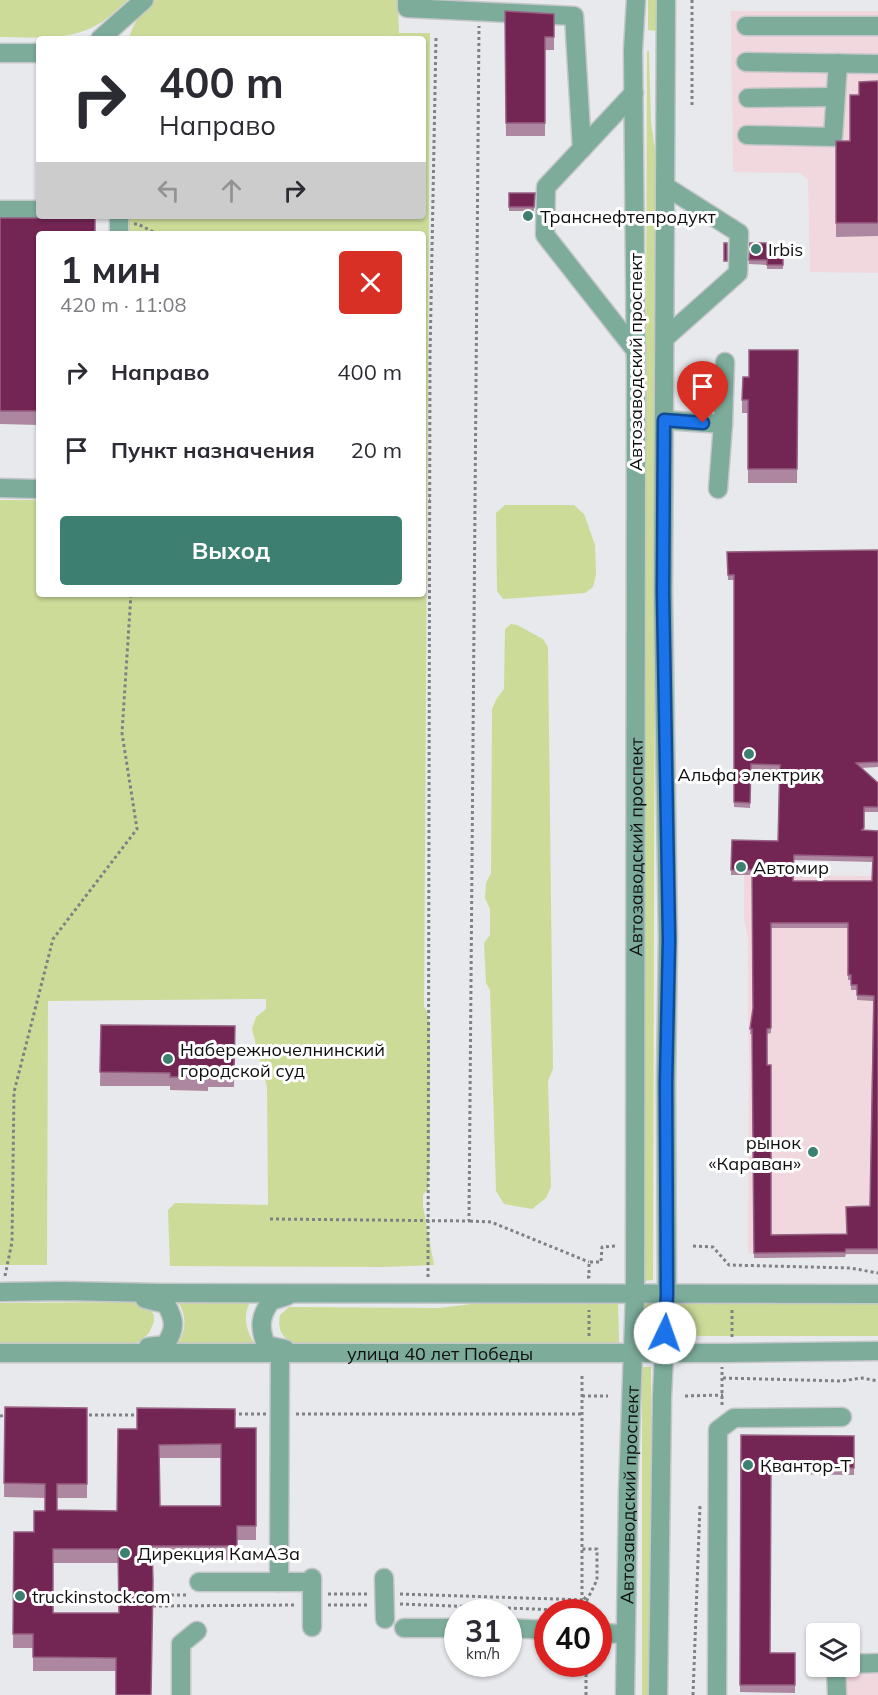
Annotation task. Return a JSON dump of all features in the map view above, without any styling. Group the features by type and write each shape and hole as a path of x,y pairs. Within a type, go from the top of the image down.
{"street":[{"path":"103,36 144,0"},
{"path":"407,0 407,8 574,16 582,149"},
{"name":"Автозаводский проспект","path":"625,1695 635,1294 636,351 633,50 636,0"},
{"name":"Автозаводский проспект","path":"658,1695 667,1295 666,1084 669,939 663,592 666,0"},
{"path":"120,36 123,18"},
{"path":"746,26 878,26"},
{"path":"633,50 646,41 660,51 665,60"},
{"path":"0,53 36,53"},
{"path":"746,62 878,64"},
{"path":"747,135 832,137 838,63"},
{"path":"634,93 546,187 545,235 636,351"},
{"path":"748,98 835,97"},
{"path":"665,338 738,273 739,232 666,186"},
{"path":"0,210 36,210"},
{"path":"718,489 725,362"},
{"path":"636,375 647,363 655,366 664,376"},
{"path":"664,420 723,424"},
{"path":"0,488 36,489"},
{"path":"1,1292 878,1294"},
{"path":"116,1293 166,1304 172,1314 174,1325 165,1345 117,1353"},
{"path":"300,1293 271,1300 264,1311 261,1322 266,1345 301,1353"},
{"name":"улица 40 лет Победы","path":"0,1353 878,1351"},
{"path":"279,1582 280,1353"},
{"path":"717,1695 718,1430 734,1418 842,1417"},
{"path":"384,1578 385,1619"},
{"path":"199,1582 312,1580 312,1627"},
{"path":"404,1628 444,1628"},
{"path":"181,1695 172,1657 181,1644 197,1631"},
{"path":"612,1634 625,1634"},
{"path":"860,1664 878,1663"},
{"path":"836,1677 837,1695"}],"path":[{"path":"692,0 692,107"},
{"path":"469,1221 480,10"},
{"path":"428,1280 430,357 436,37"},
{"path":"119,225 138,224 151,231"},
{"path":"426,355 430,357"},
{"path":"1,1292 12,1242 14,1092 53,939 137,829 122,733 131,597"},
{"path":"270,1220 491,1222 589,1262 601,1262 602,1247 616,1246"},
{"path":"693,1246 713,1247 729,1265 850,1268 878,1273"},
{"path":"589,1262 590,1277"},
{"path":"589,1337 590,1307"},
{"path":"732,1310 732,1345"},
{"path":"686,1396 723,1395 722,1365"},
{"path":"582,1376 582,1596 585,1599"},
{"path":"723,1378 841,1381 862,1378 878,1381"},
{"path":"582,1396 608,1396"},
{"path":"582,1549 597,1549 597,1580 587,1599"},
{"path":"586,1677 586,1695"}],"shaded area":[{"path":"731,11 878,11 878,273 810,272 808,180 800,173 733,172"},
{"name":"рынок «Караван»","path":"744,875 872,876 878,966 878,1255 748,1253 748,937 744,920"},
{"path":"878,1669 878,1695 843,1695 844,1677 860,1677 860,1670"}],"green space":[{"path":"0,0 128,0 105,20 78,33 66,36 36,36 36,38 0,37"},
{"path":"155,0 398,0 399,33 430,33 424,1007 430,1024 430,1151 428,1189 423,1195 423,1206 434,1265 385,1267 170,1266 168,1210 175,1203 268,1205 267,1087 252,1029 256,1017 266,1009 266,999 48,1001 47,1265 0,1265 0,500 36,500 36,597 426,597 426,231 128,231 128,219 426,219 426,36 130,36 133,27 146,8"},
{"path":"648,0 656,0 656,31 648,30"},
{"path":"647,51 649,51 651,122 656,157 653,1280 643,1281"},
{"path":"505,505 574,505 584,514 595,545 596,575 593,587 585,593 503,599 497,591 496,513"},
{"path":"511,624 543,639 548,647 553,1069 548,1081 551,1187 546,1198 532,1209 504,1204 496,1191 490,990 486,983 484,943 490,935 490,909 485,898 486,883 491,873 492,709 504,689 505,629"},
{"path":"643,1299 652,1299 651,1336 643,1336"},
{"path":"177,1300 251,1301 248,1306 246,1323 255,1344 177,1345 183,1334 184,1317"},
{"path":"618,1300 619,1343 298,1345 285,1338 279,1326 280,1315 289,1307 439,1308 496,1301"},
{"path":"677,1300 878,1302 878,1336 676,1336"},
{"path":"137,1302 152,1311 154,1316 149,1333 139,1342 94,1350 0,1349 0,1303"},
{"path":"642,1367 651,1367 651,1695 642,1695"}],"building":[{"path":"505,11 554,14 554,37 545,37 545,123 506,123"},
{"path":"878,81 878,223 836,223 836,141 850,141 850,95 859,95 859,82"},
{"path":"509,193 535,193 534,207 509,207"},
{"path":"0,218 95,219 95,231 36,231 36,411 0,411"},
{"path":"724,243 727,243 727,261 724,261"},
{"path":"750,243 767,243 767,246 783,247 783,265 767,265 767,260 749,260"},
{"path":"749,350 798,350 797,469 748,469 748,400 742,400 743,377 749,377"},
{"path":"878,550 878,762 856,763 878,783 878,807 864,807 864,828 862,830 878,831 878,1249 846,1249 845,1252 754,1253 752,1029 750,1029 753,1008 752,870 731,870 732,840 778,841 780,765 751,764 750,803 734,802 734,575 728,575 727,552","holes":["794,855 873,857 872,881 793,881","771,923 848,923 848,975 851,975 851,985 857,985 857,995 874,996 870,1206 846,1207 847,1234 771,1235 771,1065 767,1065 767,1029 771,1028"]},
{"name":"Набережночелнинский городской суд","path":"101,1025 235,1026 234,1073 208,1073 208,1077 170,1077 170,1073 100,1072"},
{"name":"Дирекция КамАЗа","path":"5,1407 87,1408 87,1484 57,1484 57,1510 117,1511 118,1429 137,1429 137,1408 235,1409 235,1428 256,1428 256,1526 237,1526 237,1546 152,1546 151,1695 116,1695 116,1658 33,1657 33,1634 13,1634 14,1532 34,1532 34,1511 45,1511 45,1484 4,1483","holes":["221,1444 221,1506 160,1506 159,1445","53,1549 118,1549 119,1613 53,1613"]},
{"path":"741,1435 854,1436 854,1468 771,1467 770,1653 795,1653 795,1685 740,1685"}],"place":[{"name":"Транснефтепродукт","path":"528,216"},
{"name":"Irbis","path":"756,249"},
{"name":"Альфа электрик","path":"749,754"},
{"name":"Автомир","path":"741,867"},
{"name":"Набережночелнинский городской суд","path":"168,1059"},
{"name":"рынок «Караван»","path":"813,1152"},
{"name":"Квантор-Т","path":"748,1465"},
{"name":"Дирекция КамАЗа","path":"125,1553"},
{"name":"truckinstock.com","path":"20,1596"}],"route":[{"path":"665,1333 669,939 663,592 664,420 703,423"}]}
